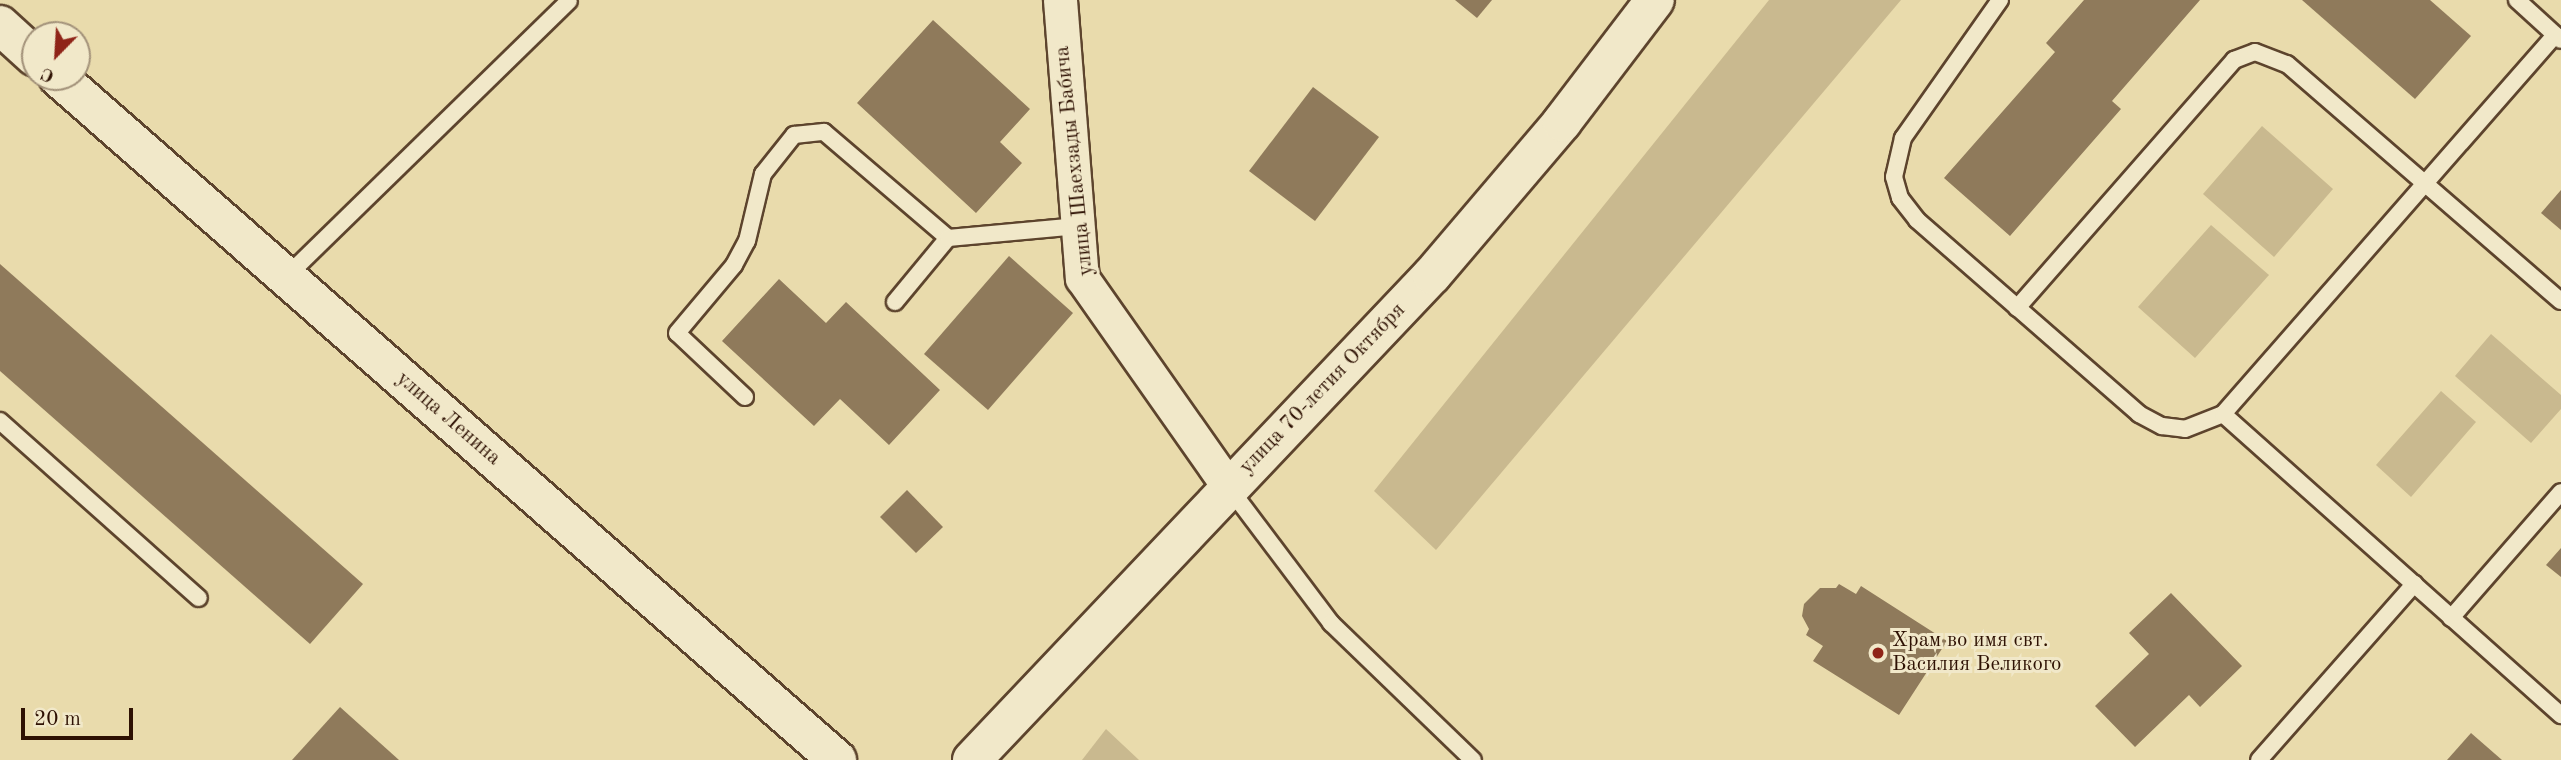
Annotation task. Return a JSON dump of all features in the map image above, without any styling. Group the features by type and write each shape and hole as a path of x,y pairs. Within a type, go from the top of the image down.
{"main road":[{"name":"улица 70-летия Октября","path":"972,760 1432,275 1562,122 1655,0"},
{"path":"0,25 21,44"},
{"name":"улица Ленина","path":"74,91 837,760"}],"street":[{"name":"улица Шаехзады Бабича","path":"1060,0 1082,278 1229,487"}],"lane":[{"path":"2000,0 1903,138 1894,177 1899,198 1917,220 2139,414 2162,426 2185,429 2223,414 2425,183 2558,37 2516,0"},
{"path":"286,277 569,1"},
{"path":"2017,307 2242,55 2255,52 2277,56 2561,301"},
{"path":"745,397 677,333 734,265 747,241 762,174 793,135 824,132 948,239"},
{"path":"895,302 948,239 1078,226"},
{"path":"2223,414 2561,715"},
{"path":"0,421 199,598"},
{"path":"1229,487 1331,623 1473,760"},
{"path":"2451,618 2561,492"},
{"path":"2263,759 2414,584"}],"shaded area":[{"path":"1769,0 1901,0 1436,550 1374,491"},
{"path":"2262,126 2333,189 2274,257 2203,194"},
{"path":"2211,225 2269,275 2195,358 2138,307"},
{"path":"2491,334 2561,395 2561,409 2531,443 2455,376"},
{"path":"2441,391 2476,422 2411,497 2376,465"},
{"path":"1106,729 1139,760 1082,760"}],"building":[{"path":"1455,0 1492,0 1477,18"},
{"path":"2084,0 2200,0 2112,101 2121,109 2010,236 1944,178 2055,52 2046,43"},
{"path":"2302,0 2430,0 2471,36 2415,99"},
{"path":"933,20 1030,109 1000,142 1022,163 976,213 857,103"},
{"path":"1313,87 1379,137 1315,221 1249,171"},
{"path":"2561,190 2561,230 2541,213"},
{"path":"1009,256 1073,313 988,410 924,354"},
{"path":"0,264 363,584 310,644 0,371"},
{"path":"779,279 826,323 846,302 940,390 889,445 840,399 814,426 722,341"},
{"path":"907,490 943,527 916,553 880,517"},
{"path":"2561,548 2561,577 2546,565"},
{"name":"Храм во имя свт. Василия Великого","path":"1839,584 1856,594 1861,586 1947,641 1899,715 1813,661 1823,646 1806,635 1809,629 1802,616 1804,604 1820,588 1836,588"},
{"path":"2171,593 2242,666 2200,707 2189,695 2135,747 2095,706 2149,654 2129,633"},
{"path":"340,707 399,760 292,760"},
{"path":"2471,733 2502,760 2447,760"}],"place":[{"name":"Храм во имя свт. Василия Великого","path":"1878,653"}]}
